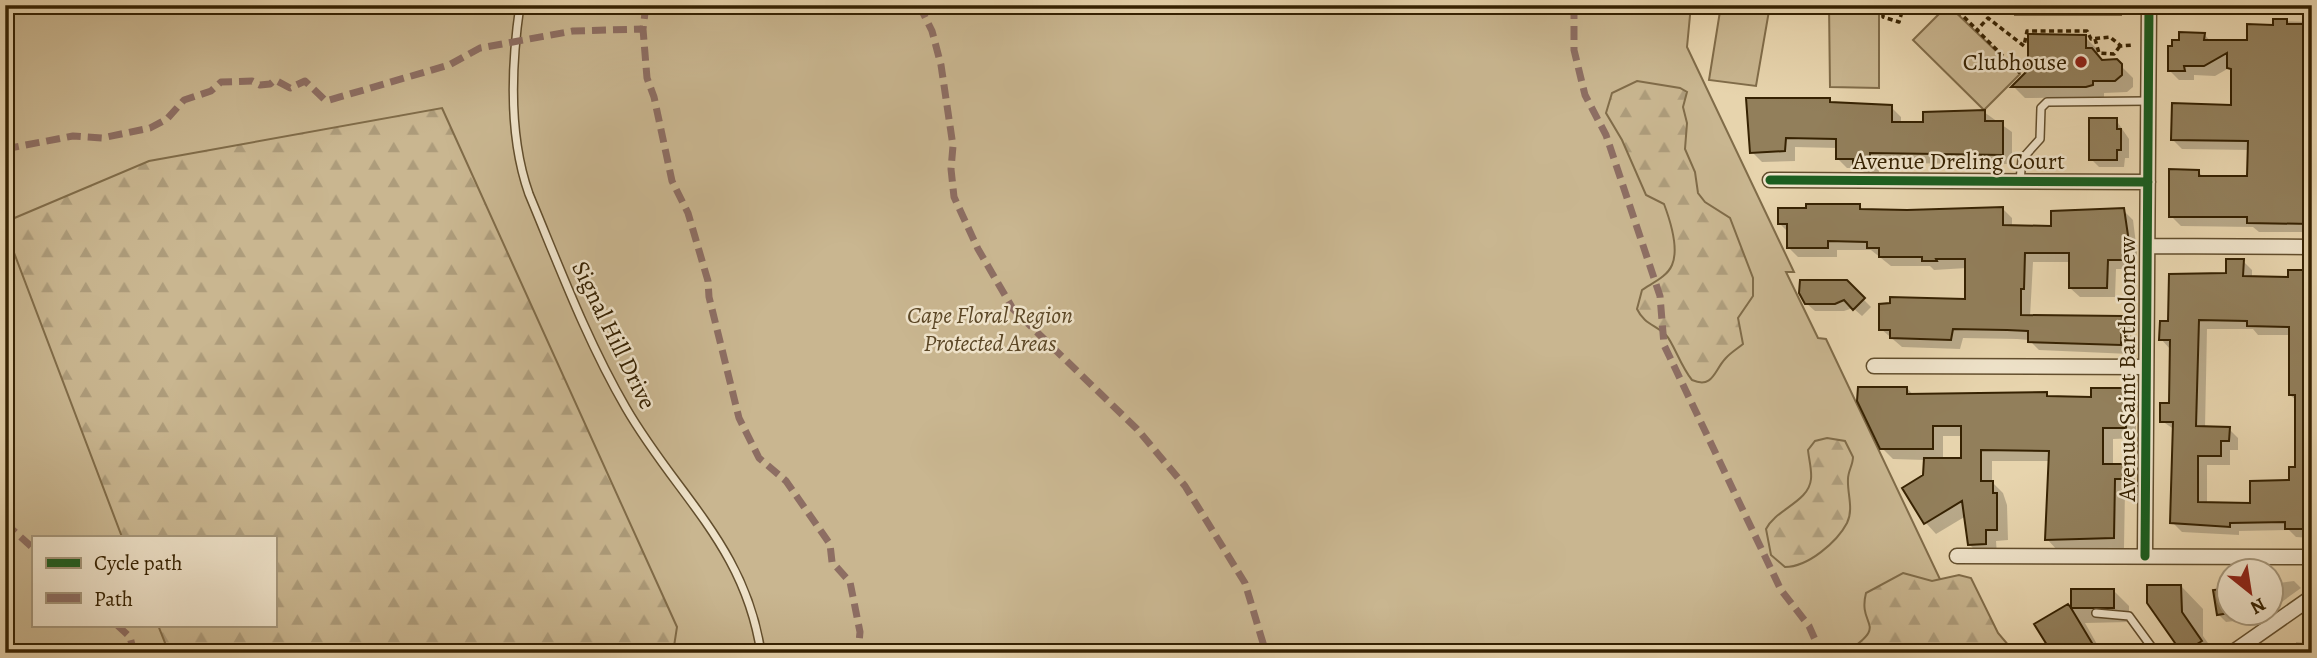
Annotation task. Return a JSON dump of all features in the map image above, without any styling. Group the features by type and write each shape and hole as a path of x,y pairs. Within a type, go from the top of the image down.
{"street":[{"name":"Avenue Saint Bartholomew","path":"2145,556 2149,5"},
{"name":"Avenue Dreling Court","path":"1770,180 2148,182"},
{"path":"2148,246 2312,247"},
{"path":"1874,366 2146,367"},
{"path":"1957,556 2312,557"},
{"path":"2232,653 2312,597"}],"lane":[{"name":"Signal Hill Drive","path":"520,5 515,45 514,103 520,162 529,194 597,352 621,399 640,431 713,530 737,569 753,614 761,653"},
{"path":"2020,181 2021,162 2038,142 2041,108 2047,102 2148,101"},
{"path":"2096,613 2130,616 2156,653"}],"path":[{"path":"1883,5 1883,17 1899,22 1904,7 1911,12"},
{"path":"1952,5 2019,72 2034,59"},
{"path":"1977,30 1988,18 2024,46 2027,31 2087,31 2090,38 2110,37 2120,46 2149,45"},
{"path":"2095,39 2099,53 2114,54 2120,46"}],"green space":[{"name":"Cape Floral Region Protected Areas","path":"5,5 1691,5 1687,47 1794,272 1786,272 1818,338 1826,339 1975,653 5,653"},
{"path":"1721,5 1770,5 1756,86 1709,80"},
{"path":"1829,5 1879,5 1879,88 1830,87"},
{"path":"1948,5 2020,74 1984,110 1913,40"},
{"path":"2015,5 2121,5 2121,15 2015,15"},
{"path":"1637,81 1680,88 1687,92 1683,107 1687,123 1685,149 1695,172 1698,193 1705,202 1730,218 1753,278 1753,296 1738,318 1743,344 1704,382 1692,380 1669,338 1643,318 1637,309 1642,290 1667,273 1675,251 1664,204 1646,195 1622,140 1606,113 1612,93"},
{"path":"442,108 677,627 673,653 169,653 158,626 276,626 276,536 122,536 5,229 5,222 149,161"},
{"path":"1827,438 1845,441 1853,457 1848,479 1849,518 1836,538 1821,552 1803,563 1785,567 1771,555 1766,529 1777,516 1805,494 1811,479 1808,450 1815,441"},
{"path":"1903,573 1932,581 1959,575 1971,578 1998,633 2015,653 1845,653 1859,643 1869,630 1864,604 1866,593"}],"building":[{"path":"2273,19 2287,19 2287,24 2306,24 2305,101 2312,101 2312,224 2247,223 2247,217 2169,217 2169,169 2199,170 2199,176 2247,176 2248,141 2171,140 2172,103 2231,105 2231,69 2227,68 2227,53 2204,66 2184,66 2185,71 2168,71 2168,46 2172,46 2172,40 2179,40 2179,32 2205,33 2204,40 2247,40 2247,24 2273,25"},
{"name":"Clubhouse","path":"2028,34 2086,35 2086,48 2092,48 2102,60 2117,59 2122,64 2122,75 2115,81 2093,81 2093,85 2086,87 2011,87 2028,70"},
{"path":"1746,98 1830,98 1830,102 1892,105 1892,122 1923,122 1923,112 1985,110 1985,121 2003,121 2003,155 1870,153 1870,164 1853,164 1853,159 1836,159 1836,139 1786,138 1785,151 1750,153"},
{"path":"2089,118 2117,118 2117,129 2121,129 2121,150 2117,150 2117,160 2089,160"},
{"path":"1806,204 1860,204 1860,209 1907,210 2003,207 2003,225 2051,226 2051,211 2124,208 2129,242 2125,245 2125,260 2108,260 2107,288 2069,288 2069,253 2025,253 2024,289 2021,289 2021,315 2122,316 2121,345 2028,342 2028,331 2007,330 1953,329 1951,340 1890,338 1890,330 1879,330 1879,304 1890,303 1890,297 1965,299 1965,259 1922,261 1922,257 1879,257 1879,248 1867,248 1867,242 1828,241 1828,248 1787,248 1787,224 1778,224 1778,208 1806,208"},
{"path":"2226,259 2244,259 2243,276 2288,277 2288,270 2312,270 2312,529 2285,529 2285,522 2230,523 2230,527 2170,523 2173,422 2160,422 2160,403 2169,403 2170,340 2159,340 2160,321 2168,321 2169,274 2226,273","holes":["2199,320 2247,321 2247,326 2289,327 2289,395 2295,395 2295,467 2289,467 2289,480 2250,481 2250,503 2198,502 2198,456 2221,456 2221,441 2229,441 2230,427 2196,426"]},
{"path":"1800,280 1847,280 1865,298 1853,310 1844,300 1835,304 1805,304 1799,293"},
{"path":"1858,387 1907,387 1907,394 2047,392 2047,396 2091,397 2091,388 2126,388 2126,428 2103,428 2103,464 2125,464 2125,479 2115,479 2114,538 2045,540 2049,451 1981,450 1981,481 1993,481 1993,493 1997,493 1997,530 1986,530 1986,544 1968,545 1962,501 1924,524 1902,488 1923,475 1924,458 1961,458 1961,426 1933,426 1933,449 1880,449 1857,401"},
{"path":"2147,585 2181,585 2182,612 2202,641 2182,653 2147,603"},
{"path":"2071,589 2114,589 2114,608 2071,608"},
{"path":"2068,604 2098,653 2052,653 2034,624"}],"marked path":[{"path":"646,5 643,29 647,78 654,97 672,181 688,213 708,281 709,297 739,418 759,458 786,481 830,544 832,562 850,582 860,632 858,653"},
{"path":"919,5 932,31 941,65 953,146 951,169 954,197 978,249 1013,309 1137,429 1185,486 1245,583 1266,653"},
{"path":"1574,5 1574,50 1585,95 1606,135 1660,296 1664,345 1781,590 1809,626 1821,653"},
{"path":"5,149 73,136 102,138 150,128 167,119 184,100 211,91 221,82 252,81 260,85 270,84 275,80 290,88 305,81 326,101 449,65 480,48 573,31 643,29"},
{"path":"5,523 32,547"},
{"path":"118,626 130,637 134,653"}],"cycle path":[{"path":"2145,556 2149,5"},
{"path":"1770,180 2148,182"}],"place":[{"name":"Clubhouse","path":"2081,62"}]}
